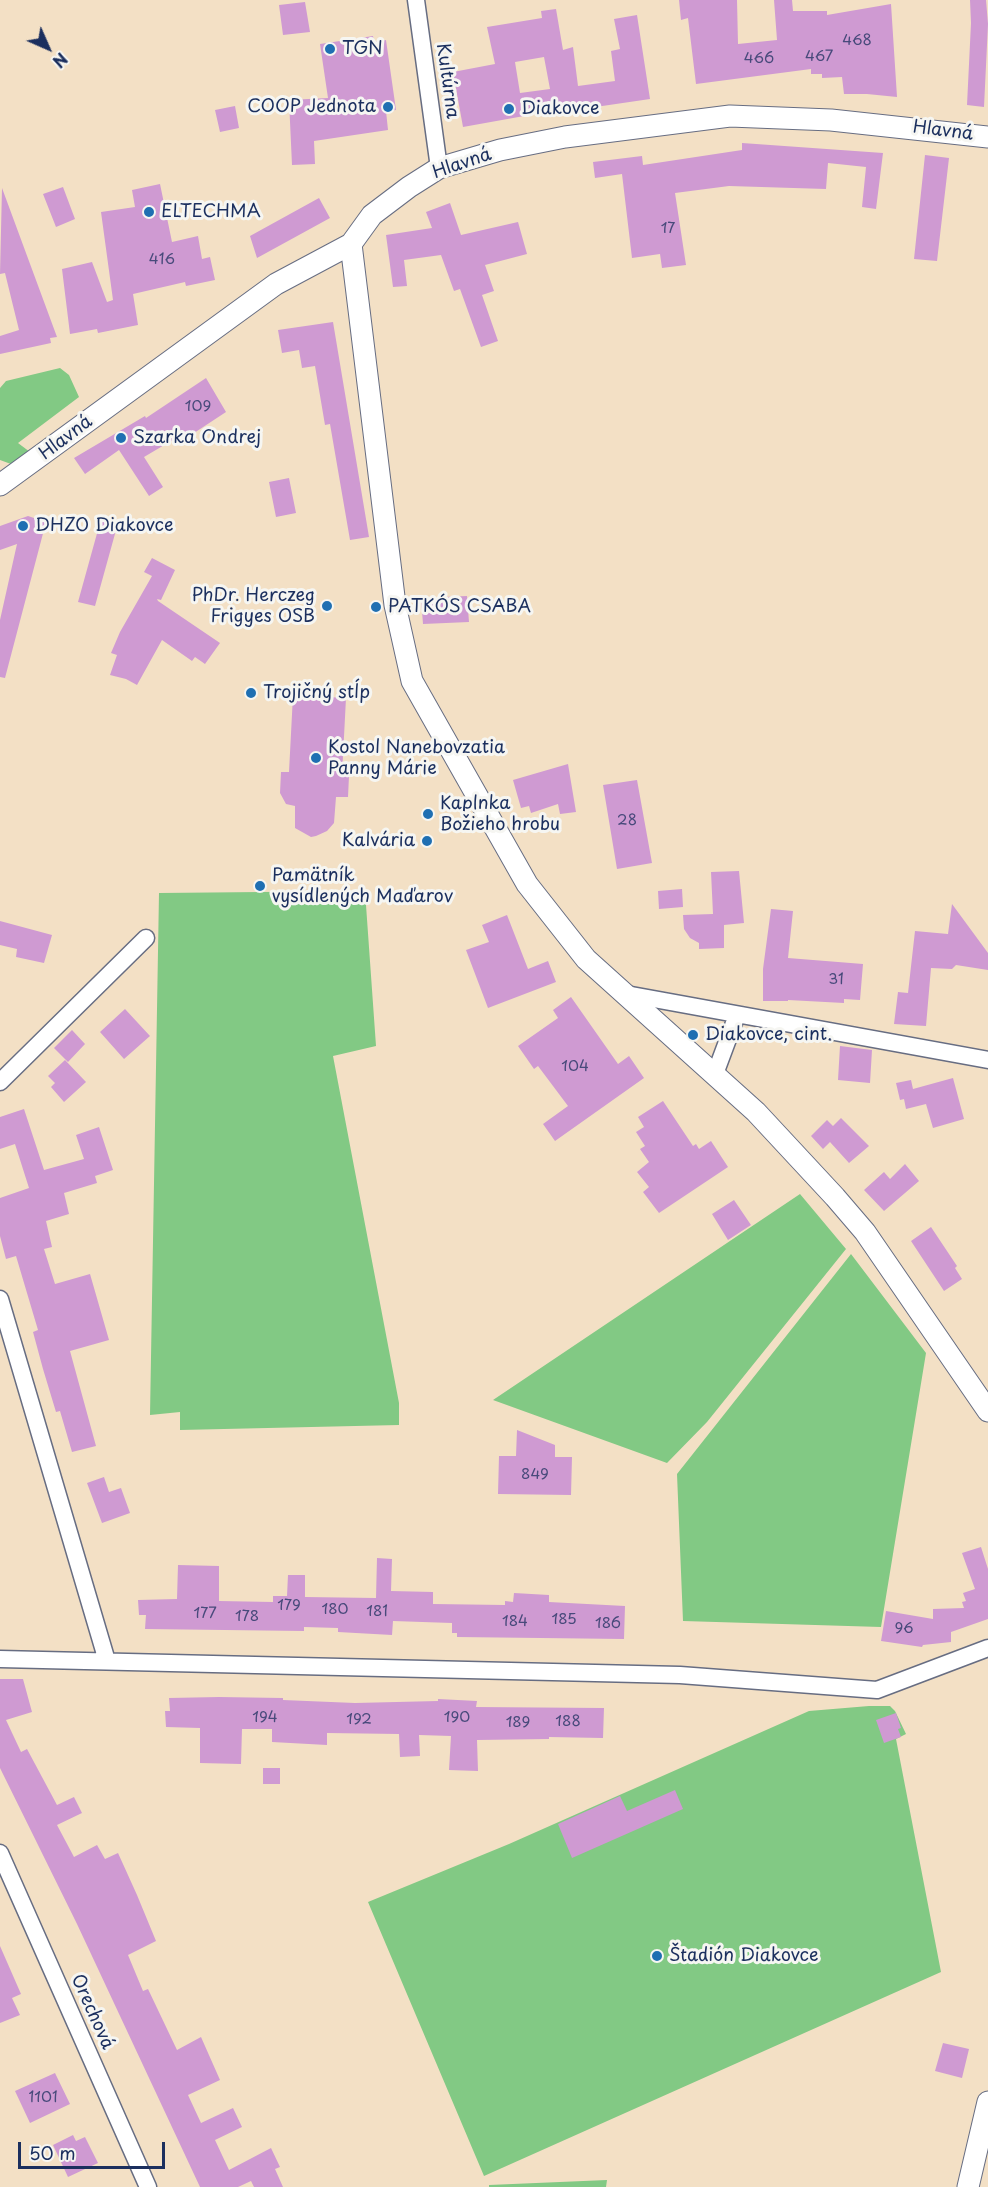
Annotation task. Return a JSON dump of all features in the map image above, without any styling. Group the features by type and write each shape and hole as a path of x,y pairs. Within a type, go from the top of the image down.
{"street":[{"name":"Kultúrna","path":"416,0 440,168"},
{"name":"Hlavná","path":"0,485 276,284 351,244 372,215 409,187 440,168 500,150 565,137 730,116 831,120 988,137"},
{"path":"351,244 395,605 412,681 527,884 585,959 756,1112 835,1197 865,1232 988,1411"},
{"path":"0,1082 146,938"},
{"path":"626,994 988,1060"},
{"path":"715,1074 737,1015"},
{"path":"0,1299 107,1661"},
{"path":"0,1659 680,1675 877,1690 988,1648"},
{"name":"Orechová","path":"0,1853 148,2187"},
{"path":"968,2187 988,2102"}],"green space":[{"path":"60,368 69,375 79,397 18,443 30,452 11,464 0,460 0,388 6,381"},
{"path":"365,891 376,1046 333,1056 399,1403 399,1425 180,1430 180,1412 150,1415 159,893"},
{"path":"800,1194 846,1249 707,1422 667,1463 493,1400"},
{"path":"851,1254 926,1353 881,1627 683,1621 677,1474"},
{"path":"890,1706 895,1711 906,1734 896,1739 941,1972 484,2176 368,1902 509,1844 809,1711"},
{"path":"607,2180 606,2187 489,2187 489,2185"}],"building":[{"path":"679,0 737,0 738,44 777,40 774,0 792,0 793,11 827,11 827,15 891,4 897,97 844,94 842,77 822,78 822,74 811,74 811,69 696,84 688,18 681,20"},
{"path":"970,0 986,0 988,24 984,107 967,105"},
{"path":"305,2 310,32 283,35 279,5"},
{"path":"556,9 563,50 573,47 578,86 615,81 611,51 620,49 614,19 637,15 650,99 575,110 575,108 552,111 463,127 453,72 495,64 487,27 542,18 541,11","holes":["544,57 550,89 520,93 515,62"]},
{"path":"373,36 374,42 386,40 396,110 386,111 388,130 314,141 315,164 292,165 289,100 328,98 320,44"},
{"path":"235,106 239,128 220,132 215,110"},
{"path":"742,143 883,153 876,209 862,207 866,167 828,163 826,189 729,186 675,193 686,265 662,268 660,254 632,258 622,174 595,178 593,162 642,156 643,165 742,150"},
{"path":"925,155 949,158 937,261 914,259"},
{"path":"160,184 172,242 198,236 202,259 210,257 215,280 186,286 185,282 133,294 138,325 98,333 97,329 70,334 62,269 92,262 107,302 113,300 101,212 135,207 132,190"},
{"path":"63,187 75,219 56,227 43,194"},
{"path":"2,188 57,337 50,338 51,343 0,354 0,336 19,330 5,273 0,274"},
{"path":"319,198 330,218 257,258 250,236"},
{"path":"450,203 461,235 518,222 527,254 485,265 494,291 482,295 498,341 481,347 460,289 454,291 441,255 404,260 407,286 393,287 386,235 432,228 426,212"},
{"path":"333,322 369,537 350,540 330,424 325,425 315,366 302,368 299,350 282,353 278,330"},
{"path":"206,378 226,412 191,435 188,431 144,457 163,487 149,496 119,450 85,474 74,458 145,416 146,418"},
{"path":"289,478 296,513 276,517 269,482"},
{"path":"28,516 46,522 5,678 0,677 0,620 17,544 0,550 0,526"},
{"path":"101,519 118,523 95,606 78,602"},
{"path":"152,558 175,570 161,600 157,599 158,601 220,643 205,664 195,657 192,661 162,640 137,685 126,679 110,675 117,655 111,653 120,632 152,576 144,572"},
{"path":"467,596 469,622 423,624 421,598"},
{"name":"Kostol Nanebovzatia Panny Márie","path":"293,695 346,698 342,775 349,776 348,797 336,797 334,823 327,831 311,837 295,828 295,806 286,804 280,793 281,772 289,772"},
{"path":"568,764 576,812 560,814 558,804 531,813 529,806 521,808 513,780"},
{"path":"637,780 652,863 617,869 603,785"},
{"path":"739,871 744,923 724,925 724,948 699,949 699,943 690,938 684,929 683,915 713,914 711,872"},
{"path":"682,889 683,907 659,909 658,891"},
{"path":"952,904 988,953 988,970 956,965 952,969 931,968 926,1026 894,1024 898,992 908,993 915,931 948,934"},
{"path":"771,909 793,911 788,958 863,964 860,1000 844,999 844,1003 763,1001 763,969"},
{"path":"507,915 528,969 548,961 556,982 488,1008 466,950 489,942 482,925"},
{"path":"0,921 52,935 44,963 16,957 17,949 0,945"},
{"path":"571,997 618,1064 629,1056 644,1078 555,1141 543,1124 568,1106 538,1066 534,1069 518,1046 558,1018 553,1010"},
{"path":"125,1009 150,1036 124,1059 100,1032"},
{"path":"72,1030 85,1044 68,1062 54,1048"},
{"path":"840,1046 872,1050 870,1083 838,1080"},
{"path":"65,1060 86,1082 64,1102 51,1087 55,1083 48,1076"},
{"path":"953,1078 964,1119 933,1128 926,1104 906,1109 904,1099 900,1100 896,1083 911,1080 913,1089"},
{"path":"663,1101 693,1146 696,1144 699,1149 711,1141 728,1167 659,1213 643,1192 649,1187 637,1172 649,1162 640,1149 645,1146 636,1132 644,1127 638,1117"},
{"path":"24,1109 44,1170 84,1159 76,1135 99,1127 113,1170 95,1176 97,1183 64,1193 69,1214 46,1221 52,1247 44,1249 55,1284 90,1274 109,1340 70,1351 96,1446 72,1452 60,1411 56,1412 43,1369 33,1332 38,1330 16,1256 6,1259 0,1236 0,1198 29,1188 15,1144 0,1149 0,1117"},
{"path":"841,1118 869,1146 849,1163 830,1142 823,1149 811,1136 827,1120 833,1126"},
{"path":"905,1164 919,1181 884,1211 864,1190 884,1172 890,1179"},
{"path":"734,1200 751,1225 728,1240 712,1214"},
{"path":"931,1227 957,1266 955,1268 962,1279 944,1291 911,1241"},
{"path":"517,1430 555,1445 555,1457 572,1457 571,1495 498,1494 499,1456 516,1456"},
{"path":"104,1477 109,1492 121,1488 130,1513 102,1523 87,1483"},
{"path":"981,1547 988,1569 988,1619 951,1632 951,1642 923,1645 922,1647 881,1641 886,1611 933,1619 933,1609 964,1608 962,1602 966,1601 963,1593 975,1589 962,1553"},
{"path":"377,1558 392,1559 391,1591 433,1592 433,1604 505,1605 505,1601 513,1602 514,1593 549,1595 549,1602 625,1606 624,1639 457,1637 457,1633 452,1633 452,1623 393,1621 392,1635 338,1632 338,1628 304,1627 304,1631 145,1629 146,1615 139,1615 138,1600 177,1599 178,1565 219,1566 219,1601 273,1602 273,1596 287,1596 288,1575 305,1575 305,1597 376,1598"},
{"path":"0,1679 23,1679 32,1712 6,1720 21,1752 27,1749 57,1805 74,1797 82,1813 57,1825 74,1857 97,1845 105,1859 118,1853 156,1941 128,1955 143,1991 148,1989 177,2050 201,2037 220,2080 188,2095 201,2123 233,2108 242,2127 215,2140 229,2170 271,2148 280,2167 275,2169 283,2187 254,2187 251,2181 238,2187 200,2187 77,1924 0,1768"},
{"path":"169,1698 283,1698 283,1700 355,1703 438,1701 438,1699 477,1701 476,1707 604,1708 603,1738 549,1737 549,1739 477,1740 478,1771 449,1770 451,1736 419,1735 420,1756 400,1757 399,1734 327,1733 327,1745 272,1742 272,1729 242,1729 241,1764 200,1763 200,1728 166,1727 165,1711 170,1711"},
{"path":"896,1713 901,1728 898,1729 901,1737 884,1743 876,1720"},
{"path":"263,1768 280,1768 280,1784 263,1784"},
{"path":"675,1790 683,1809 572,1858 558,1824 620,1796 627,1811"},
{"path":"0,1946 21,1994 12,1998 20,2015 0,2023"},
{"path":"943,2043 969,2049 962,2078 935,2071"},
{"path":"55,2073 70,2104 30,2123 15,2091"},
{"path":"73,2135 76,2141 85,2137 98,2163 68,2177 53,2145"}],"place":[{"name":"TGN","path":"330,49"},
{"name":"COOP Jednota","path":"388,107"},
{"name":"Diakovce","path":"509,109"},
{"name":"ELTECHMA","path":"149,212"},
{"name":"Szarka Ondrej","path":"121,438"},
{"name":"DHZO Diakovce","path":"23,526"},
{"name":"PhDr. Herczeg Frigyes OSB","path":"327,606"},
{"name":"PATKÓS CSABA","path":"376,607"},
{"name":"Trojičný stĺp","path":"251,693"},
{"name":"Kostol Nanebovzatia Panny Márie","path":"316,758"},
{"name":"Kaplnka Božieho hrobu","path":"428,814"},
{"name":"Kalvária","path":"427,841"},
{"name":"Pamätník vysídlených Maďarov","path":"260,886"},
{"name":"Diakovce, cint.","path":"693,1035"},
{"name":"Štadión Diakovce","path":"657,1956"}]}
